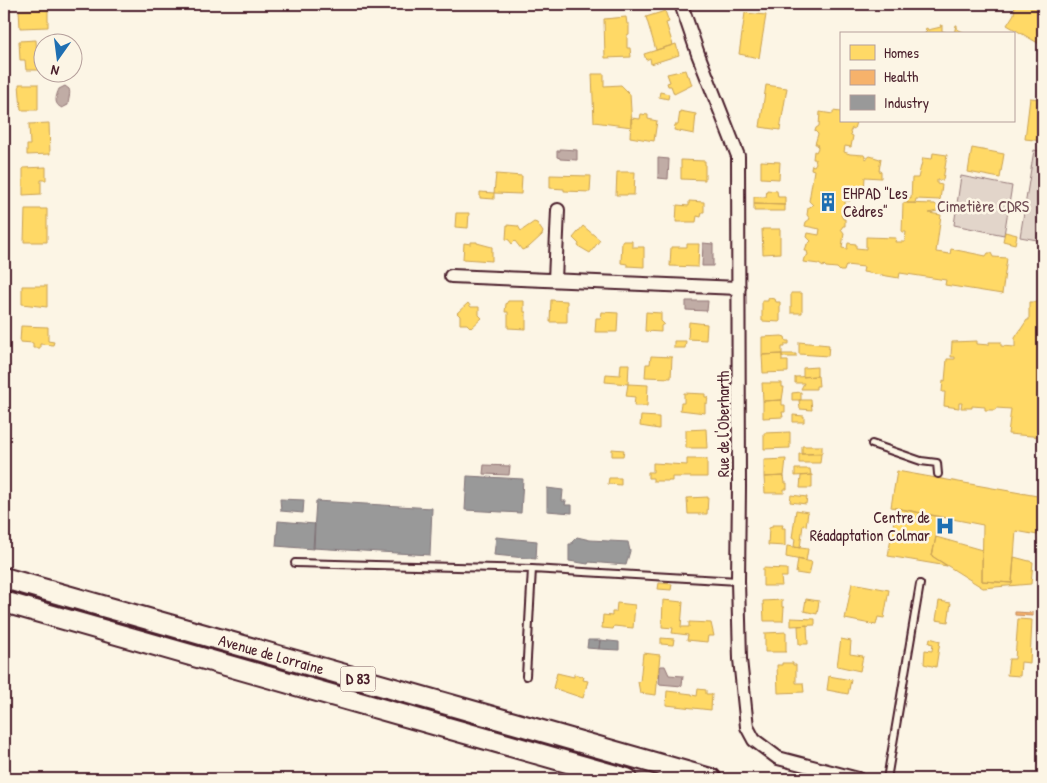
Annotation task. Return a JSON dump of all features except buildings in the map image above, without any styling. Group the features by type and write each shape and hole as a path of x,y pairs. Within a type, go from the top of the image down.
{"main road":[{"name":"Avenue de Lorraine","path":"4,578 711,779"},
{"name":"Avenue de Lorraine","path":"4,602 627,779"}],"street":[{"name":"Rue de l'Oberharth","path":"681,4 698,54 738,156 738,581 740,659 747,727 754,740 778,758 858,779"},
{"path":"555,280 558,210"},
{"path":"451,276 739,288"}],"lane":[{"path":"872,444 921,461 937,463 938,474"},
{"path":"295,563 532,569 738,581"},
{"path":"526,676 532,569"},
{"path":"887,779 920,584"}],"green space":[{"name":"Cimetière CDRS","path":"1034,150 1043,152 1043,241 1020,237"},
{"name":"Cimetière CDRS","path":"961,176 1012,186 1004,235 954,225"},
{"path":"4,586 682,779 652,779 347,695 4,595"},
{"path":"1040,621 1043,621 1043,660 1038,660"},
{"path":"1043,700 1043,766 1038,765"}],"shaded area":[{"path":"65,86 69,89 70,95 68,105 62,108 57,104 56,97 59,89"},
{"path":"560,149 577,150 577,160 560,159 557,157 557,151 560,151"},
{"path":"658,158 669,159 668,179 658,178"},
{"path":"703,243 713,244 713,266 702,266"},
{"path":"686,301 708,301 707,311 686,310"},
{"path":"484,465 510,466 509,475 483,474"},
{"path":"660,666 665,666 669,675 683,676 682,686 659,684"}],"place":[{"name":"EHPAD \"Les Cèdres\"","path":"828,202"},
{"name":"Centre de Réadaptation Colmar","path":"945,526"}]}
